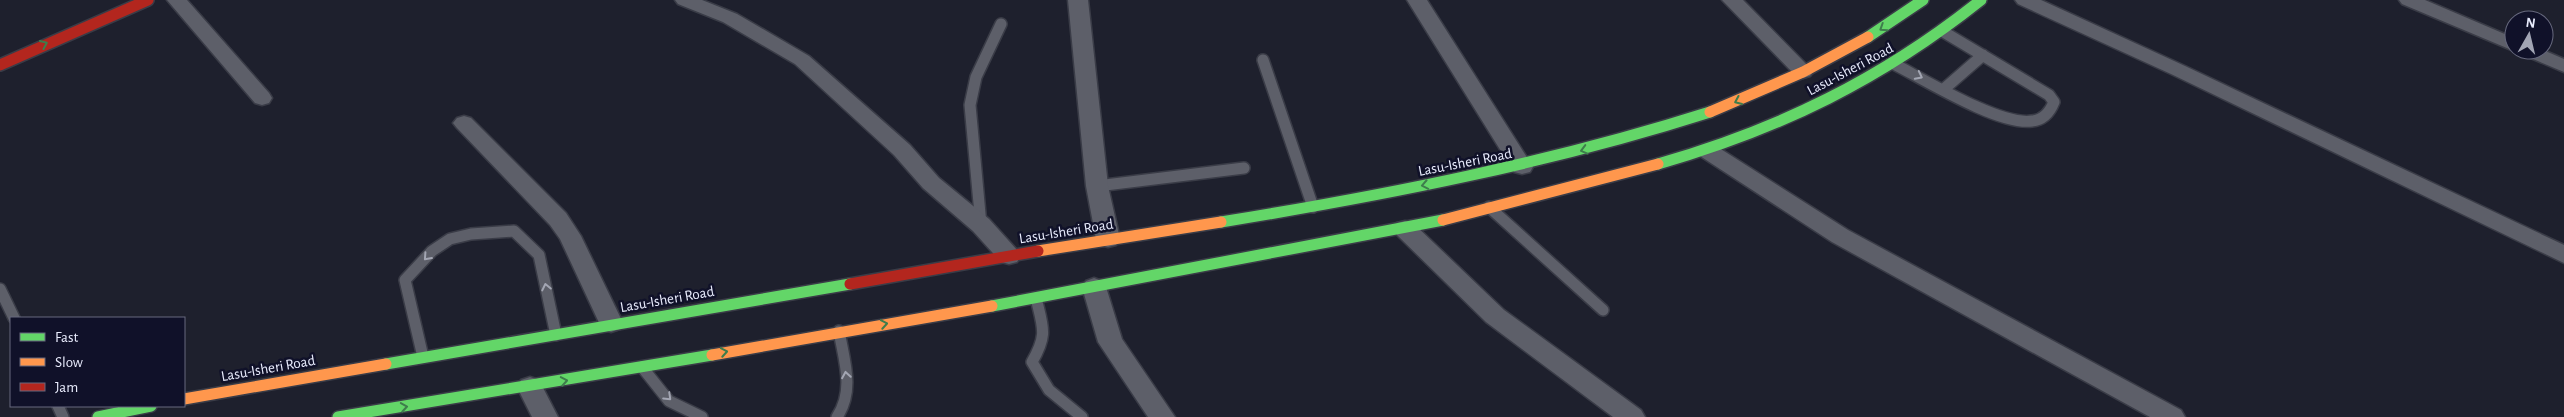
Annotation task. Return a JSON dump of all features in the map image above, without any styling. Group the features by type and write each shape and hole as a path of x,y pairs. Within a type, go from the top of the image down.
{"main road":[{"path":"0,65 148,0"},
{"name":"Lasu-Isheri Road","path":"338,417 642,368 839,331 1036,298 1405,229 1708,151 1836,96 1894,64 1942,31 1981,0"},
{"name":"Lasu-Isheri Road","path":"185,399 556,335 611,323 1108,239 1313,207 1522,166 1639,136 1721,108 1803,72 1860,43 1915,2"},
{"path":"98,417 146,407"}],"street":[{"path":"177,0 262,98"},
{"path":"685,0 730,18 802,60 902,150 931,183 982,224 1009,256"},
{"path":"1078,0 1097,186 1108,239"},
{"path":"1417,0 1522,166"},
{"path":"1732,0 1803,72"},
{"path":"2025,0 2187,74 2564,256"},
{"path":"2409,0 2504,41"},
{"path":"2550,60 2564,66"},
{"path":"464,123 558,219 570,236 611,323"},
{"path":"1708,151 1840,236 2172,417"},
{"path":"1405,229 1495,316 1632,417"},
{"path":"1094,287 1110,342 1162,417"},
{"path":"530,387 545,417"}],"lane":[{"path":"982,224 970,105 976,77 1001,24"},
{"path":"1894,64 2012,121 2041,121 2052,110 2054,102 2049,95 1942,31"},
{"path":"1944,89 1983,55"},
{"path":"1263,60 1313,207"},
{"path":"1097,186 1244,168"},
{"path":"1489,207 1602,310"},
{"path":"423,357 405,280 442,244 457,237 474,233 514,230 540,255 556,335"},
{"path":"0,289 14,317"},
{"path":"1036,298 1044,334 1042,345 1032,362 1049,390 1082,417"},
{"path":"837,417 847,401 848,382 839,331"},
{"path":"642,368 670,400 702,417"}],"traffic: fast":[{"path":"1868,37 1923,0"},
{"path":"1658,164 1745,137 1829,100 1908,54 1946,28 1981,0"},
{"path":"1221,222 1406,190 1468,177 1589,148 1710,112"},
{"path":"992,306 1405,229 1443,220"},
{"path":"386,364 850,284"},
{"path":"338,417 712,355"},
{"path":"98,417 146,407"}],"traffic: slow":[{"path":"1710,112 1803,72 1868,37"},
{"path":"1443,220 1658,164"},
{"path":"1038,251 1221,222"},
{"path":"712,355 992,306"},
{"path":"185,399 386,364"}],"traffic: jam":[{"path":"0,65 148,0"},
{"path":"850,284 1038,251"}]}
